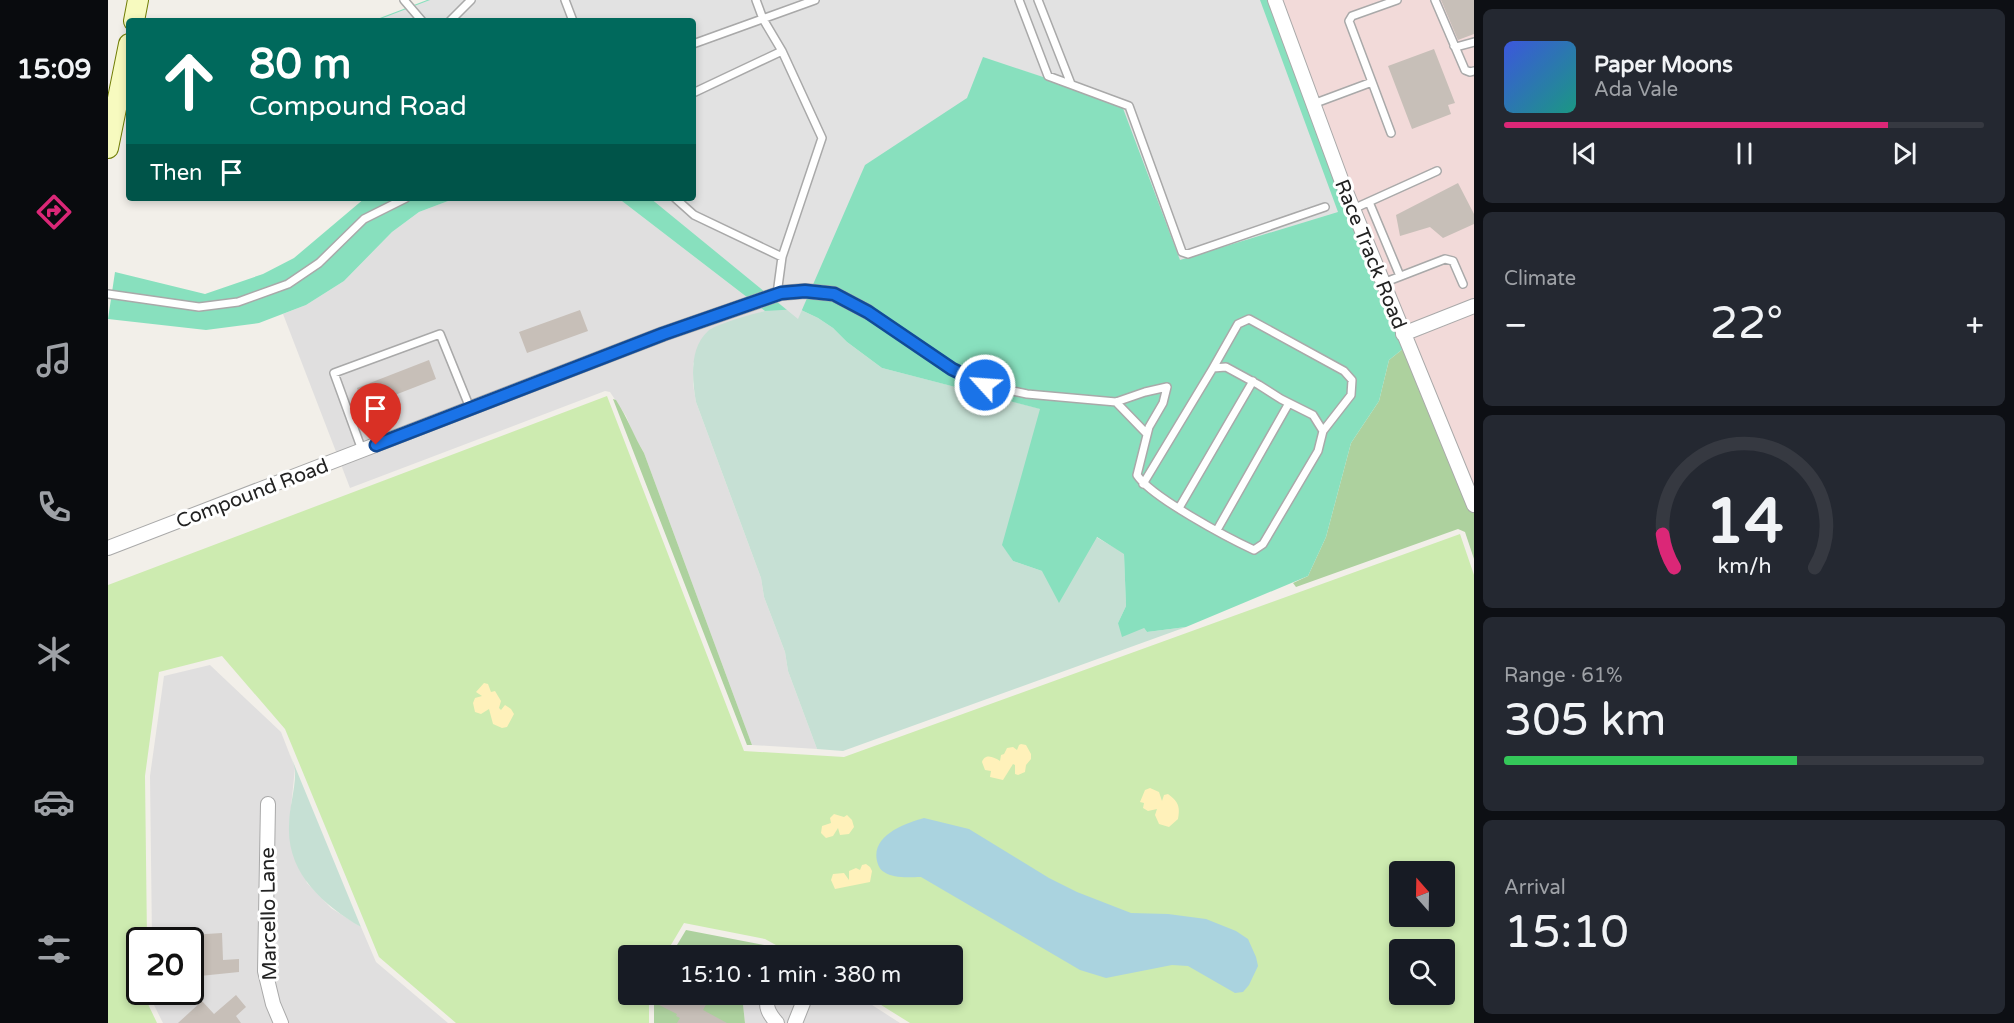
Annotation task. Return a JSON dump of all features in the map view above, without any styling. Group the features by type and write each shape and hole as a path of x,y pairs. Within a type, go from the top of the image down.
{"street":[{"path":"135,18 138,0"},
{"name":"Race Track Road","path":"1280,1 1313,104 1353,209 1403,334 1470,482 1474,505"},
{"path":"108,148 126,59"},
{"name":"Compound Road","path":"108,548 663,334 777,294 805,291 834,294 868,312"},
{"path":"1403,334 1474,306"},
{"name":"Marcello Lane","path":"268,804 265,971 273,1004 281,1023"},
{"path":"768,1005 768,1010 777,1023"},
{"path":"795,1023 801,1005"}],"lane":[{"path":"404,0 419,18"},
{"path":"453,18 471,0"},
{"path":"565,0 572,18"},
{"path":"756,0 763,19 782,51 822,138 782,257 777,294"},
{"path":"696,43 815,0"},
{"path":"1019,0 1048,76 1129,106 1182,252 1188,254 1325,207"},
{"path":"1038,0 1071,84"},
{"path":"1391,133 1349,21 1352,16 1397,0"},
{"path":"1435,0 1465,70 1474,71"},
{"path":"1454,46 1474,42"},
{"path":"696,92 782,51"},
{"path":"1313,104 1372,82"},
{"path":"1353,209 1437,171"},
{"path":"108,294 199,307 238,302 288,285 319,263 364,219 400,201"},
{"path":"678,201 694,215 782,257"},
{"path":"1369,202 1400,276"},
{"path":"1383,283 1445,259 1453,261 1463,284"},
{"path":"868,312 952,369 985,385 1027,394 1116,402 1167,387 1163,403 1147,434 1137,475 1143,484 1179,508 1254,550 1263,544 1318,451 1323,431 1351,395 1352,380 1344,371 1249,319 1238,324 1143,484"},
{"path":"362,450 334,373 440,334 470,408"},
{"path":"1213,368 1226,367 1253,381 1312,415 1323,431"},
{"path":"1179,508 1253,381"},
{"path":"1116,402 1147,434"},
{"path":"1217,530 1289,403"}],"shaded area":[{"path":"430,0 1260,0 1338,212 1180,260 1121,103 983,57 967,98 865,165 798,319 654,201 696,201 696,18 383,18"},
{"path":"1274,0 1474,0 1474,497"},
{"path":"448,201 622,201 765,311 709,331 693,364 693,384 696,402 761,578 764,597 785,652 788,671 817,749 752,745 644,453 626,416 610,392 605,391 350,488 283,314 306,305 344,281 392,232 419,212"},
{"path":"210,665 281,732 295,768 289,827 307,883 331,908 361,927 376,962 448,1023 163,1023 154,1005 204,1005 204,927 152,927 150,776 164,676"},
{"path":"743,1005 872,1005 900,1023 745,1023"}],"green space":[{"path":"427,0 1274,0 1404,348 1389,360 1379,401 1351,443 1326,537 1308,576 1186,627 1147,632 1144,628 1122,637 1118,623 1126,606 1124,554 1097,537 1059,603 1042,571 1013,561 1002,545 1040,409 882,368 818,318 799,309 765,311 622,201 696,201 696,18 380,18"},
{"path":"361,201 448,201 419,212 392,232 344,281 306,305 259,323 206,330 108,319 115,272 205,294 263,274 294,258"},
{"path":"779,308 799,309 818,318 882,368 1041,409 1003,545 1013,561 1042,571 1096,537 1124,553 1126,606 1118,623 1144,628 1147,632 1186,627 843,751 817,749 788,671 785,652 764,597 761,578 696,402 694,384 695,355 702,338 708,331 731,321"},
{"path":"1404,348 1474,497 1474,559 1465,532 1458,529 1296,587 1293,583 1308,576 1326,537 1351,443 1379,401 1389,360"},
{"path":"607,396 744,751 844,757 1460,534 1474,575 1474,1023 910,1023 881,1005 963,1005 963,945 776,945 765,939 684,923 671,945 618,945 618,1005 649,1005 649,1023 456,1023 379,957 285,729 222,656 159,672 145,776 147,927 126,927 126,1005 148,1005 157,1023 108,1023 108,585"},
{"path":"613,399 620,406 644,453 752,745 747,745"},
{"path":"289,752 361,927 333,909 321,898 301,873 294,859 289,826 295,770"},
{"path":"686,930 764,945 677,945"},
{"path":"654,1005 743,1005 745,1023 654,1023"}],"sand":[{"path":"484,683 488,684 491,692 495,691 501,701 499,708 501,710 505,705 514,714 507,727 502,728 493,724 489,709 481,714 475,712 473,703 475,698 482,696 476,692"},
{"path":"1021,744 1026,745 1031,754 1025,772 1015,774 1013,764 1003,780 990,777 991,771 985,770 983,759 990,757 1000,761 1001,755 1007,748 1013,747 1017,750"},
{"path":"1150,788 1159,792 1162,801 1164,795 1168,794 1178,805 1178,819 1169,827 1159,824 1155,815 1157,809 1148,811 1143,808 1144,803 1140,802 1145,790"},
{"path":"834,814 844,817 847,815 854,827 849,834 840,835 838,828 833,836 826,838 821,833 822,826 831,823 830,818"},
{"path":"866,864 872,871 870,882 835,889 831,880 833,874 844,873 849,880 849,871 856,868 860,870 862,865"}],"water":[{"path":"924,818 969,829 1049,878 1077,892 1131,913 1168,914 1206,919 1236,931 1248,939 1256,957 1258,966 1249,985 1243,992 1235,993 1188,966 1172,965 1106,978 1080,970 921,877 897,877 883,871 877,863 877,852 884,837 908,823"}],"building":[{"path":"1441,0 1474,0 1474,34 1458,40"},
{"path":"1434,49 1455,103 1448,105 1451,114 1412,129 1388,66"},
{"path":"1458,183 1474,214 1474,224 1443,238 1430,227 1400,236 1396,215"},
{"path":"580,310 588,331 527,353 519,332"},
{"path":"429,360 436,379 364,407 357,388"},
{"path":"222,933 223,960 239,959 239,972 204,976 204,934"},
{"path":"236,995 246,1007 236,1016 241,1023 178,1023 198,1005 204,1003 214,1014"},
{"path":"659,1005 706,1005 703,1010 727,1023 677,1023 680,1018 676,1016 677,1014"}],"route":[{"path":"376,445 663,334 781,293 805,291 834,294 868,312 952,369 985,385"}]}
